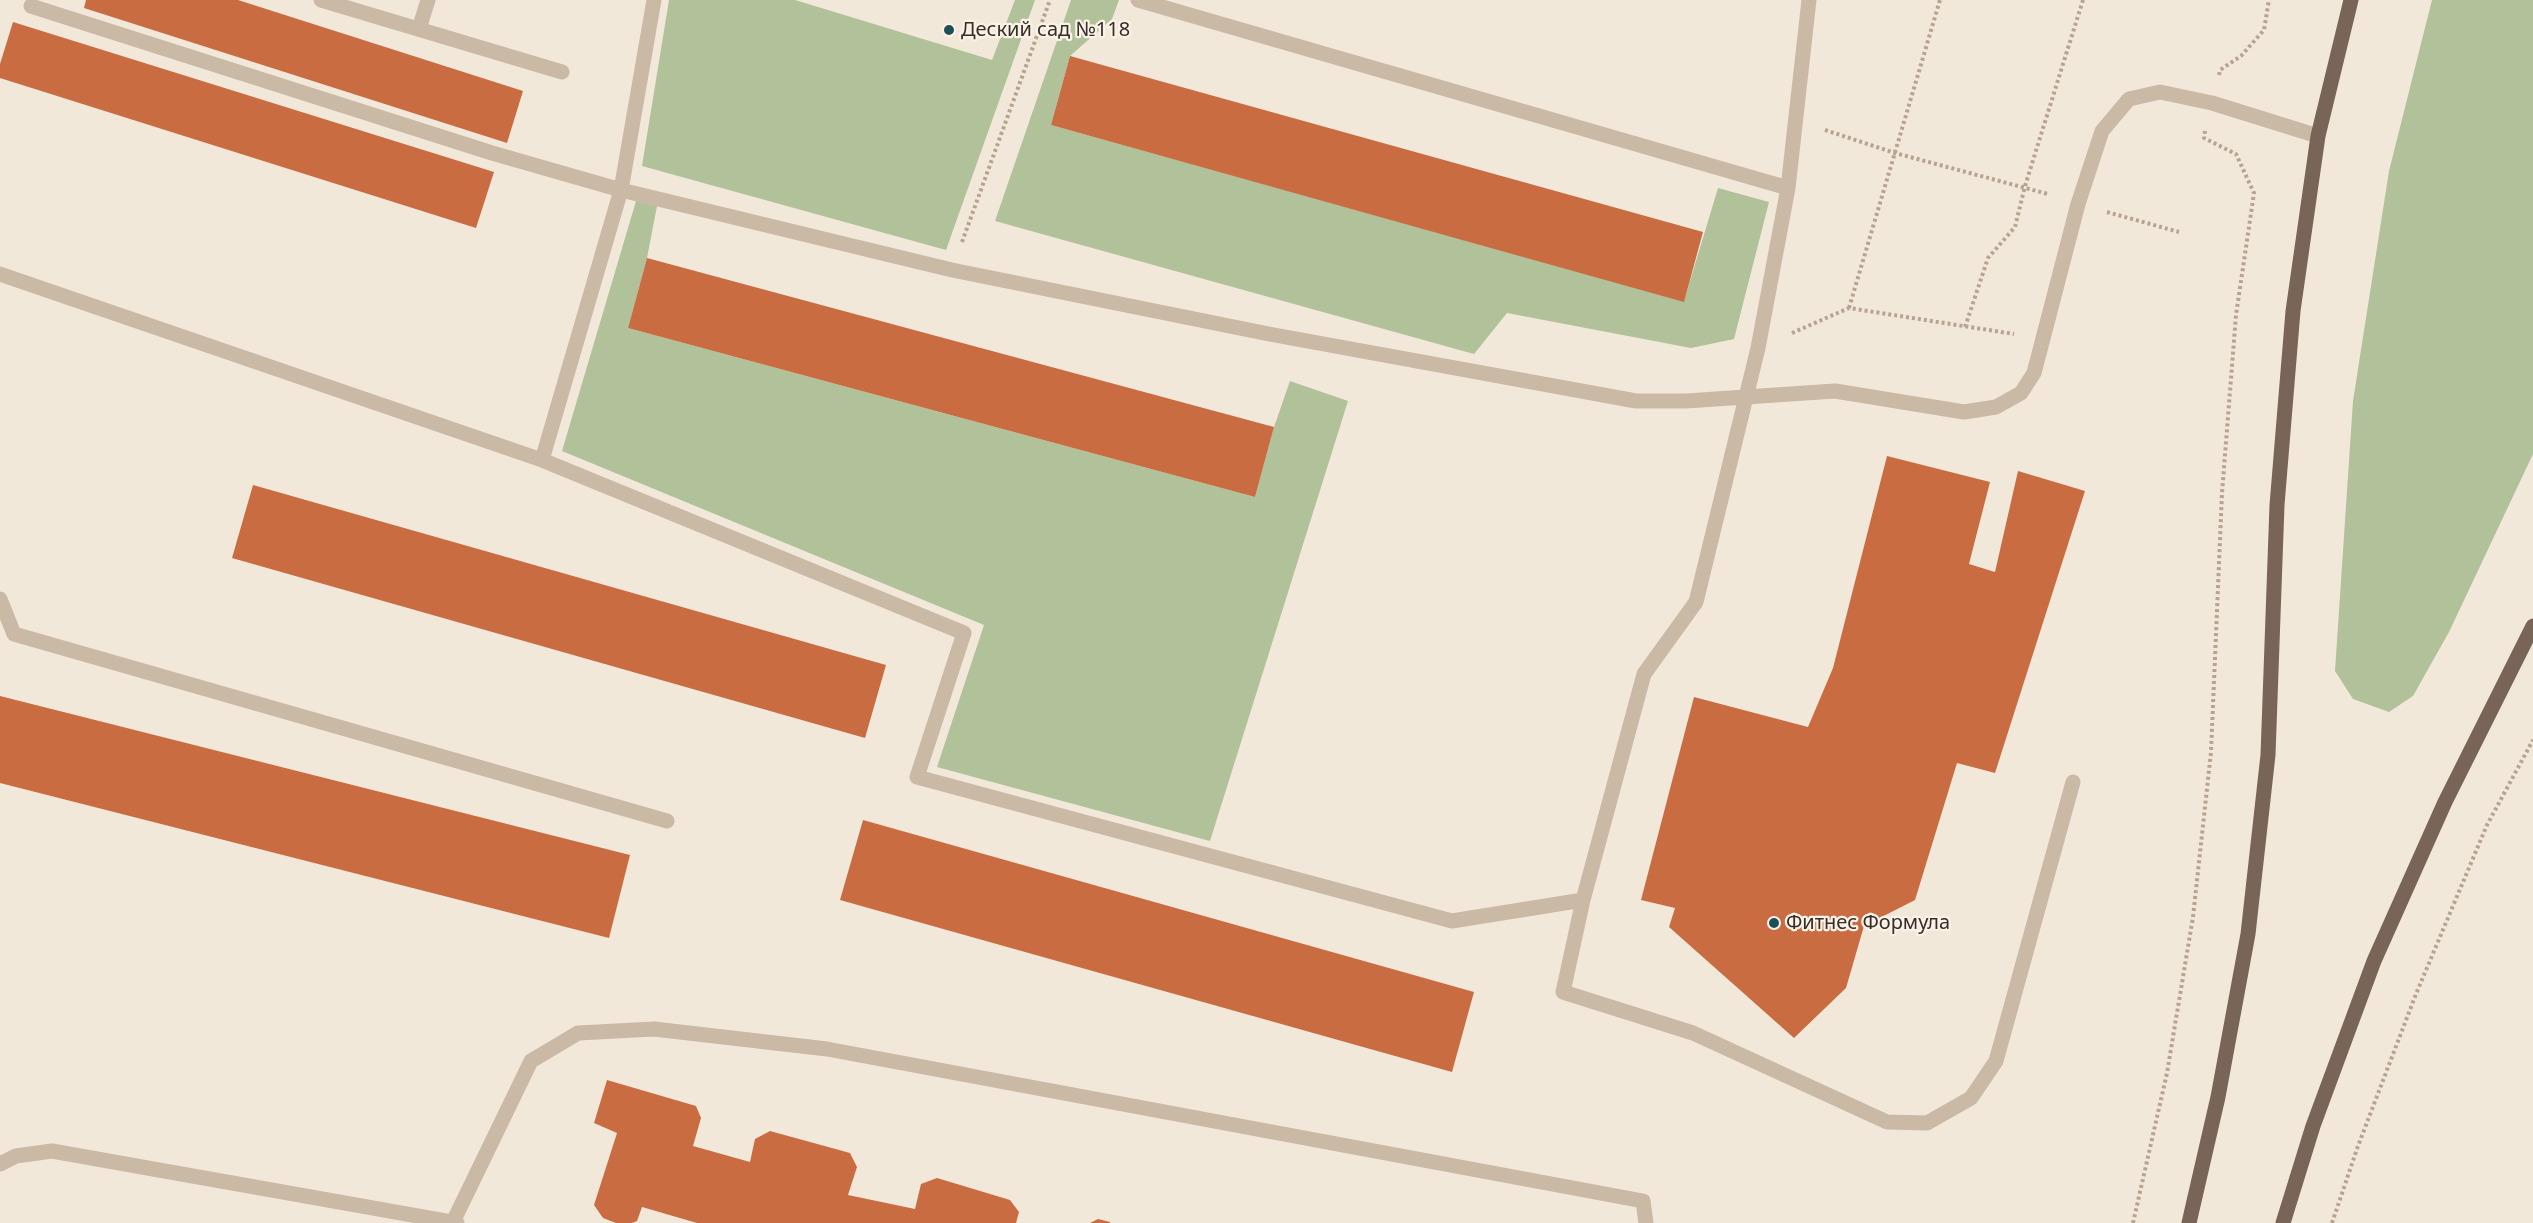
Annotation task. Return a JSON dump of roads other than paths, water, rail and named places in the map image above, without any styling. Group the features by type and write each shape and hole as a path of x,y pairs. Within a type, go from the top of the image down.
{"main road":[{"path":"2188,1223 2218,1097 2248,934 2268,755 2277,505 2293,311 2318,136 2351,0"},
{"path":"2283,1223 2313,1126 2374,961 2445,802 2533,626"}],"lane":[{"path":"321,0 562,72"},
{"path":"419,29 428,0"},
{"path":"542,460 621,190 654,0"},
{"path":"1138,0 1788,188"},
{"path":"1809,0 1788,188 1758,348 1696,602 1644,674 1583,900 1563,992 1693,1033 1887,1122 1928,1123 1971,1098 1996,1060 2073,782"},
{"path":"31,6 492,153 621,190 952,270 1281,336 1636,401 1686,401 1835,391 1964,412 1996,407 2021,393 2034,373 2078,204 2102,131 2129,99 2160,92 2212,103 2318,136"},
{"path":"0,274 542,460 964,633 917,777 1452,921 1583,900"},
{"path":"0,599 14,634 667,821"},
{"path":"0,1164 16,1156 61,1152 455,1222 531,1061 578,1032 654,1029 827,1049 1643,1201 1647,1223"}],"place":[{"name":"Деский сад №118","path":"949,30"},
{"name":"Фитнес Формула","path":"1774,923"}]}
